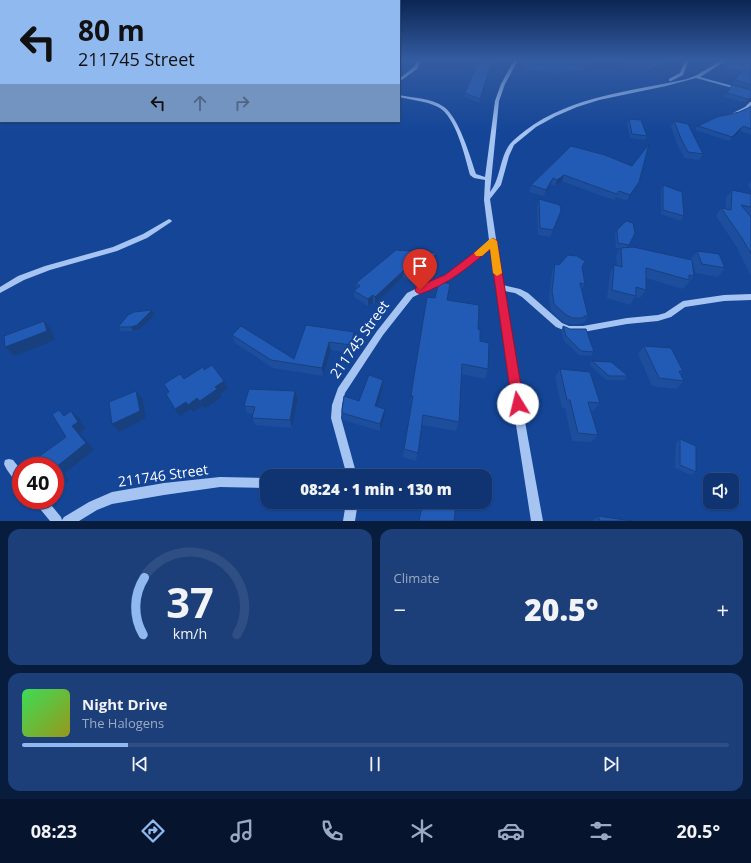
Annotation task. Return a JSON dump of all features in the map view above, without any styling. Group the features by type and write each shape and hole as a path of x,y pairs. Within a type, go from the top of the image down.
{"street":[{"path":"503,84 497,101 487,200 537,521"},
{"path":"487,200 497,186 507,153 514,141 541,121 563,110 582,104 666,84"},
{"path":"723,84 751,92"},
{"path":"400,96 440,106 447,111 467,152 473,175 488,179"},
{"path":"728,116 740,112 747,108 751,103"},
{"path":"0,290 21,278 48,268 115,249 145,236 169,221"},
{"name":"211745 Street","path":"350,469 336,418 337,404 341,390 380,333 410,295 448,277 493,241"},
{"path":"500,287 517,291 525,295 559,325 568,329 582,329 628,321 658,318 668,315 683,304 724,298 751,297"},
{"path":"9,464 12,468"},
{"name":"211746 Street","path":"68,521 93,506 112,498 164,489 220,482 260,484"},
{"path":"47,509 57,521"},
{"path":"349,521 351,509"}],"building":[{"path":"469,84 485,84 480,99 465,93"},
{"path":"732,85 751,90 751,98 748,99 727,93"},
{"path":"751,106 751,129 743,126 732,137 698,126 717,117 739,112"},
{"path":"629,119 641,120 647,136 632,134"},
{"path":"674,121 688,124 703,154 688,152"},
{"path":"649,144 639,182 630,195 619,191 617,194 564,175 557,180 553,178 546,190 531,185 571,146 605,155 632,166"},
{"path":"663,185 682,192 684,216 663,210"},
{"path":"732,190 751,194 751,207 741,205 751,217 751,254 742,238 721,208 731,210"},
{"path":"539,199 560,205 561,211 553,230 540,228"},
{"path":"626,221 633,223 635,233 629,245 618,243 617,230"},
{"path":"633,247 692,260 694,276 689,275 689,280 646,268 646,290 636,287 636,296 612,290 614,265 622,267 621,248"},
{"path":"396,250 437,253 421,270 413,275 403,271 375,297 373,295 368,299 354,291 360,286 356,283"},
{"path":"697,251 719,254 725,268 702,264"},
{"path":"568,255 577,256 585,261 582,267 585,284 580,283 588,316 584,316 584,318 573,318 566,315 554,304 552,291 555,264 559,265"},
{"path":"439,281 450,284 447,300 479,305 478,329 480,330 480,341 489,343 488,369 462,364 459,422 423,415 418,453 404,449 427,297 435,298"},
{"path":"152,310 137,325 131,327 118,327 128,315 134,312"},
{"path":"44,321 47,331 5,347 4,336"},
{"path":"306,325 354,332 351,345 329,342 322,368 271,360 232,335 241,326 294,359"},
{"path":"563,326 570,329 586,329 594,352 581,351 566,336"},
{"path":"644,346 671,348 683,371 679,371 684,381 659,378"},
{"path":"592,361 611,362 628,376 609,376"},
{"path":"212,365 224,381 215,387 217,389 200,401 197,398 188,405 186,402 175,409 166,394 169,392 164,384 180,374 184,379 203,367 204,370"},
{"path":"560,369 590,372 600,403 588,402 598,435 578,433 570,400 567,400"},
{"path":"369,375 383,380 375,406 385,409 380,424 342,413 344,396 359,401"},
{"path":"249,389 295,391 290,420 252,418 255,407 244,406"},
{"path":"136,391 140,411 112,424 109,402"},
{"path":"59,410 64,416 71,411 78,422 72,426 86,443 64,461 64,457 38,457 66,437 52,414"},
{"path":"680,439 696,446 696,472 680,465"},
{"path":"422,509 455,509 454,521 419,521"},
{"path":"598,516 632,521 600,521"}],"slow traffic":[{"path":"479,253 493,241 497,273"}],"route":[{"path":"420,290 448,277 493,241 510,361 518,404"}]}
